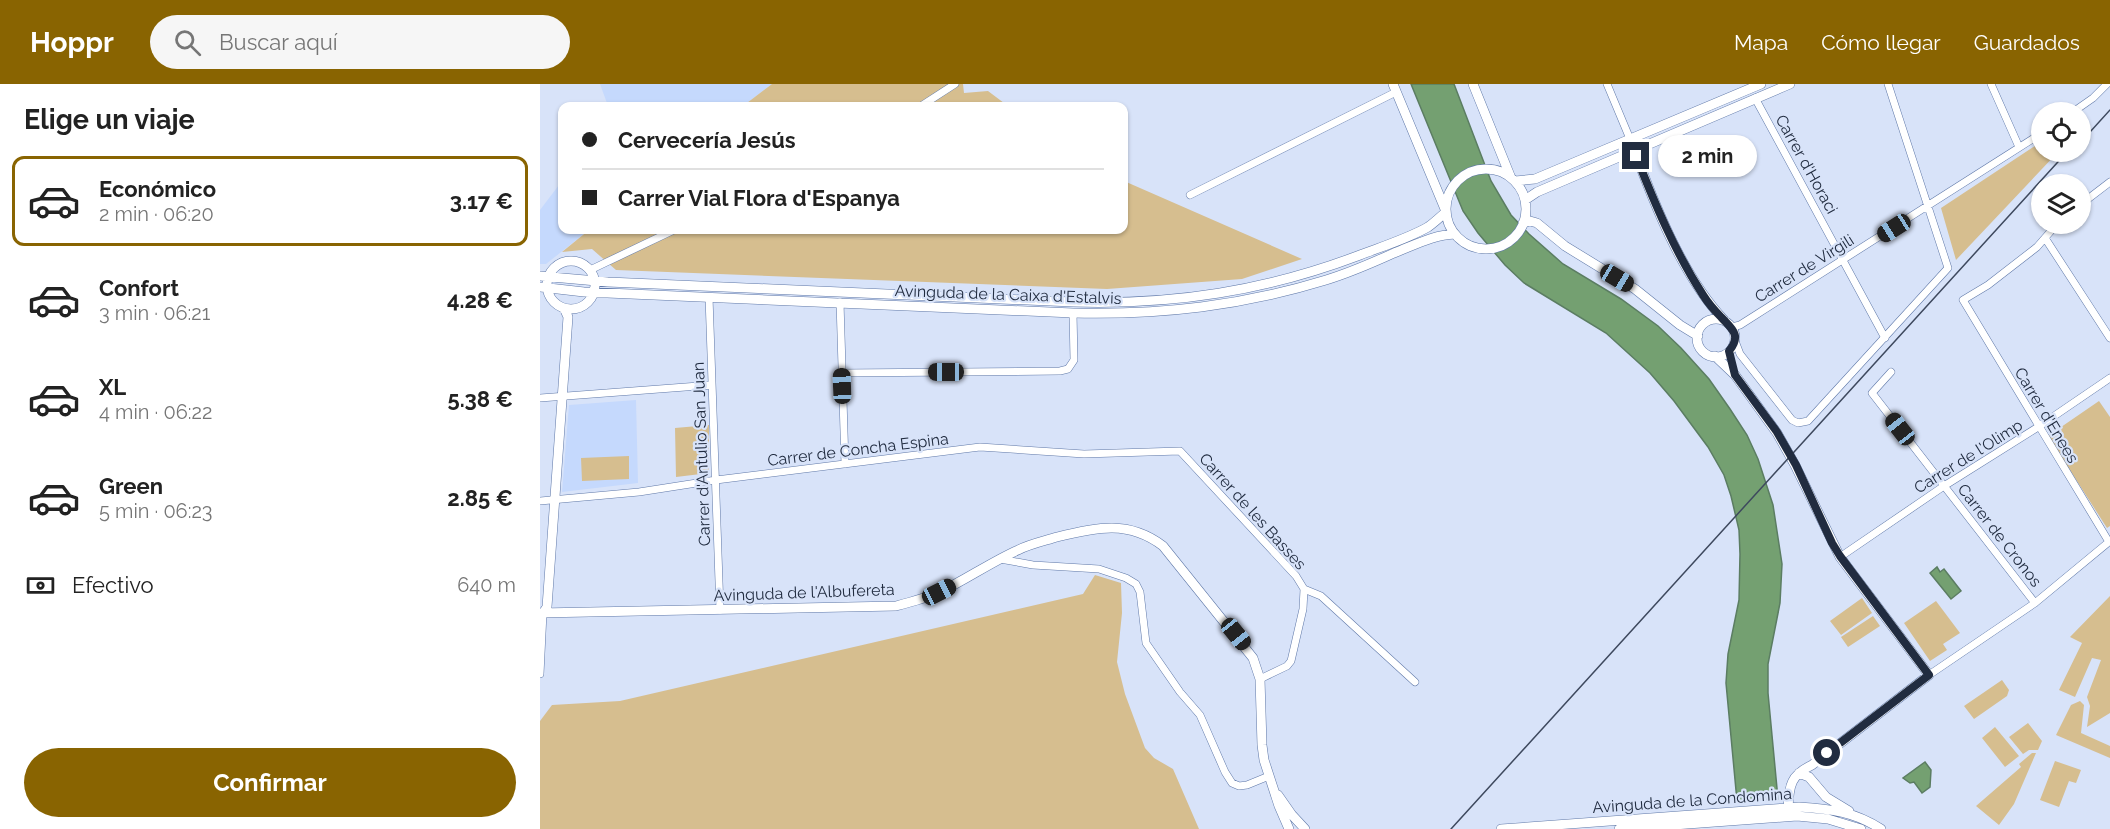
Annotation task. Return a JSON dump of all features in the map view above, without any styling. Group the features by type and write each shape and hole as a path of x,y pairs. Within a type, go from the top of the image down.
{"main road":[{"path":"1395,88 1449,224 1455,234 1465,243 1483,249 1509,242 1515,237 1526,216 1525,200 1513,180 1473,84"},
{"path":"1446,212 1449,193 1456,182 1469,172 1492,169 1513,180 1535,179 1630,140 1746,87 1761,84"},
{"path":"1525,200 1537,192 1634,149 1790,84"},
{"path":"1630,140 1676,246 1703,294 1732,327 1735,341 1729,351 1715,356"},
{"name":"Avinguda de la Caixa d'Estalvis","path":"544,276 595,281 1084,302 1160,301 1268,285 1325,268 1428,227 1446,212"},
{"path":"1523,223 1530,221 1538,223 1565,246 1635,289 1680,325 1698,336"},
{"name":"Avinguda de la Caixa d'Estalvis","path":"544,288 1073,313 1161,312 1219,306 1275,294 1328,279 1432,237 1455,234"},
{"path":"541,616 547,607 563,396 566,313 544,288 544,276 564,262 578,262 590,270 595,281 594,292 588,302 566,313"},
{"path":"1724,320 1711,320 1701,327 1698,336 1701,349 1715,356 1735,375 1777,432 1796,465 1840,556 1929,675 1812,765 1804,775 1794,777 1784,811"},
{"path":"1729,351 1735,375"},
{"name":"Avinguda de l'Albufereta","path":"541,616 896,606 939,592 1020,549 1040,542 1090,530 1117,527 1129,529 1152,538 1176,561 1248,650 1258,669 1260,679 1262,745 1269,776 1289,829"},
{"path":"1804,775 1826,797 1857,816"},
{"name":"Avinguda de l'Albufereta","path":"1276,793 1305,829"},
{"name":"Avinguda de la Condomina","path":"1619,829 1784,811 1834,810 1857,816 1881,829"},
{"name":"Avinguda de la Condomina","path":"1784,811 1797,816 1828,819 1861,829"},
{"name":"Avinguda de la Condomina","path":"1506,829 1736,816"}],"street":[{"path":"927,102 954,84"},
{"path":"1606,84 1630,140"},
{"path":"1735,341 1740,354 1792,420 1798,423 1808,421 1948,268 1888,84"},
{"path":"1990,84 2019,147"},
{"path":"2087,102 2107,84"},
{"path":"1190,195 1395,88"},
{"name":"Carrer d'Horaci","path":"1755,98 1885,338"},
{"name":"Carrer de Virgili","path":"1732,327 1740,325 1844,260 2031,140"},
{"path":"2091,197 2110,182"},
{"path":"590,270 666,234"},
{"path":"2048,234 2045,238 2110,338"},
{"name":"Carrer d'Enees","path":"2045,238 2019,262 1963,300 2109,542"},
{"name":"Carrer d'Antulio San Juan","path":"709,297 720,610"},
{"path":"840,302 845,464"},
{"path":"842,373 1060,371 1068,369 1072,365 1075,354 1073,313"},
{"name":"Carrer de Cronos","path":"1891,372 1872,393 2035,603"},
{"name":"Carrer de l'Olimp","path":"1840,556 2110,378"},
{"path":"540,398 712,385"},
{"name":"Carrer de Concha Espina","path":"540,501 639,492 716,480 980,447 1084,454 1180,451"},
{"name":"Carrer de les Basses","path":"1180,451 1296,576 1304,589 1321,596 1415,682"},
{"path":"1929,675 2035,603 2109,542"},
{"path":"1000,559 1033,565 1099,570 1120,575 1136,584 1140,592 1146,643 1180,692 1200,715 1232,783 1239,786 1247,785 1269,776"},
{"path":"1260,679 1287,666 1291,661 1303,609 1304,589"},
{"path":"540,675 541,616"}],"shaded area":[{"path":"600,84 772,84 748,102 607,102"},
{"path":"772,84 963,84 964,93 988,91 1003,102 748,102"},
{"path":"1411,84 1454,84 1491,181 1511,215 1563,264 1621,299 1658,326 1709,379 1747,435 1758,459 1773,505 1782,564 1780,603 1768,664 1768,693 1778,799 1737,801 1726,683 1728,654 1739,600 1740,554 1739,530 1724,475 1708,447 1650,373 1606,333 1524,283 1478,233 1463,211"},
{"path":"2031,149 2031,162 2049,162 2037,174 2031,174 2031,181 1956,260 1941,208"},
{"path":"1128,183 1302,259 1242,279 1107,289 616,270 592,249 562,252 584,234 1128,234"},
{"path":"558,186 558,234 584,234 546,264 540,264 540,210"},
{"path":"636,400 638,483 562,492 569,405"},
{"path":"2099,401 2110,417 2110,526 2107,528 2048,436"},
{"path":"709,425 709,473 676,477 675,428"},
{"path":"629,456 629,479 582,481 581,458"},
{"path":"1937,567 1940,572 1944,569 1961,591 1951,599 1930,573"},
{"path":"1095,575 1121,583 1122,613 1117,662 1125,694 1145,748 1154,758 1173,769 1199,829 540,829 540,721 552,705 620,701 1083,594"},
{"path":"2110,596 2110,713 2087,727 2090,706 2087,697 2101,660 2092,658 2075,697 2059,690 2082,643 2070,637"},
{"path":"1862,598 1872,613 1841,635 1830,621"},
{"path":"1936,601 1960,633 1943,644 1947,650 1930,661 1904,623"},
{"path":"1873,616 1880,626 1848,647 1841,637"},
{"path":"2002,680 2009,690 2007,696 1974,719 1964,706"},
{"path":"2080,701 2084,705 2081,733 2110,746 2110,758 2056,735 2071,705"},
{"path":"2028,723 2042,741 2038,750 2029,750 2023,754 2009,737"},
{"path":"1995,727 2019,756 2005,767 1982,738"},
{"path":"2032,753 2036,753 2014,804 1999,825 1976,806 2021,767 2019,764"},
{"path":"2055,761 2081,770 2076,783 2069,781 2059,807 2040,800"},
{"path":"1925,762 1931,770 1930,787 1922,793 1914,782 1910,783 1903,778"}],"tram line":[{"path":"2091,131 2110,110"},
{"path":"1451,829 2058,162"}],"route":[{"path":"1636,156 1666,225 1691,274 1714,310 1732,327 1735,341 1729,351 1735,375 1777,432 1796,465 1840,556 1929,675 1827,753"}]}
